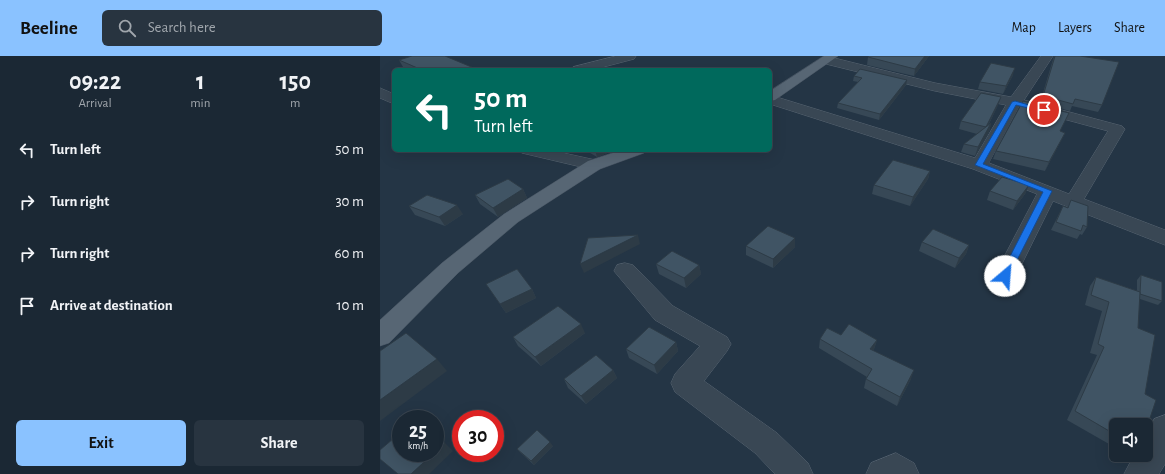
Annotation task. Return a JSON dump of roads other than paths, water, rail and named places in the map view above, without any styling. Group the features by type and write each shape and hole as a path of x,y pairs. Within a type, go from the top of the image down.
{"main road":[{"path":"772,97 829,58"},
{"path":"380,336 450,268 511,218 594,166 632,152"}],"street":[{"path":"585,68 630,56"},
{"path":"979,165 1015,102 1047,56"},
{"path":"829,58 942,88 1015,102 1117,129 1074,201"},
{"path":"380,92 392,99"},
{"path":"772,99 979,165 1165,238"},
{"path":"380,105 392,101"},
{"path":"536,152 594,166"},
{"path":"1005,276 1048,191"},
{"path":"624,271 664,313 718,344 686,383 766,442 797,474"},
{"path":"1140,474 1164,439 1165,429"},
{"path":"882,474 896,469 904,474"}]}
